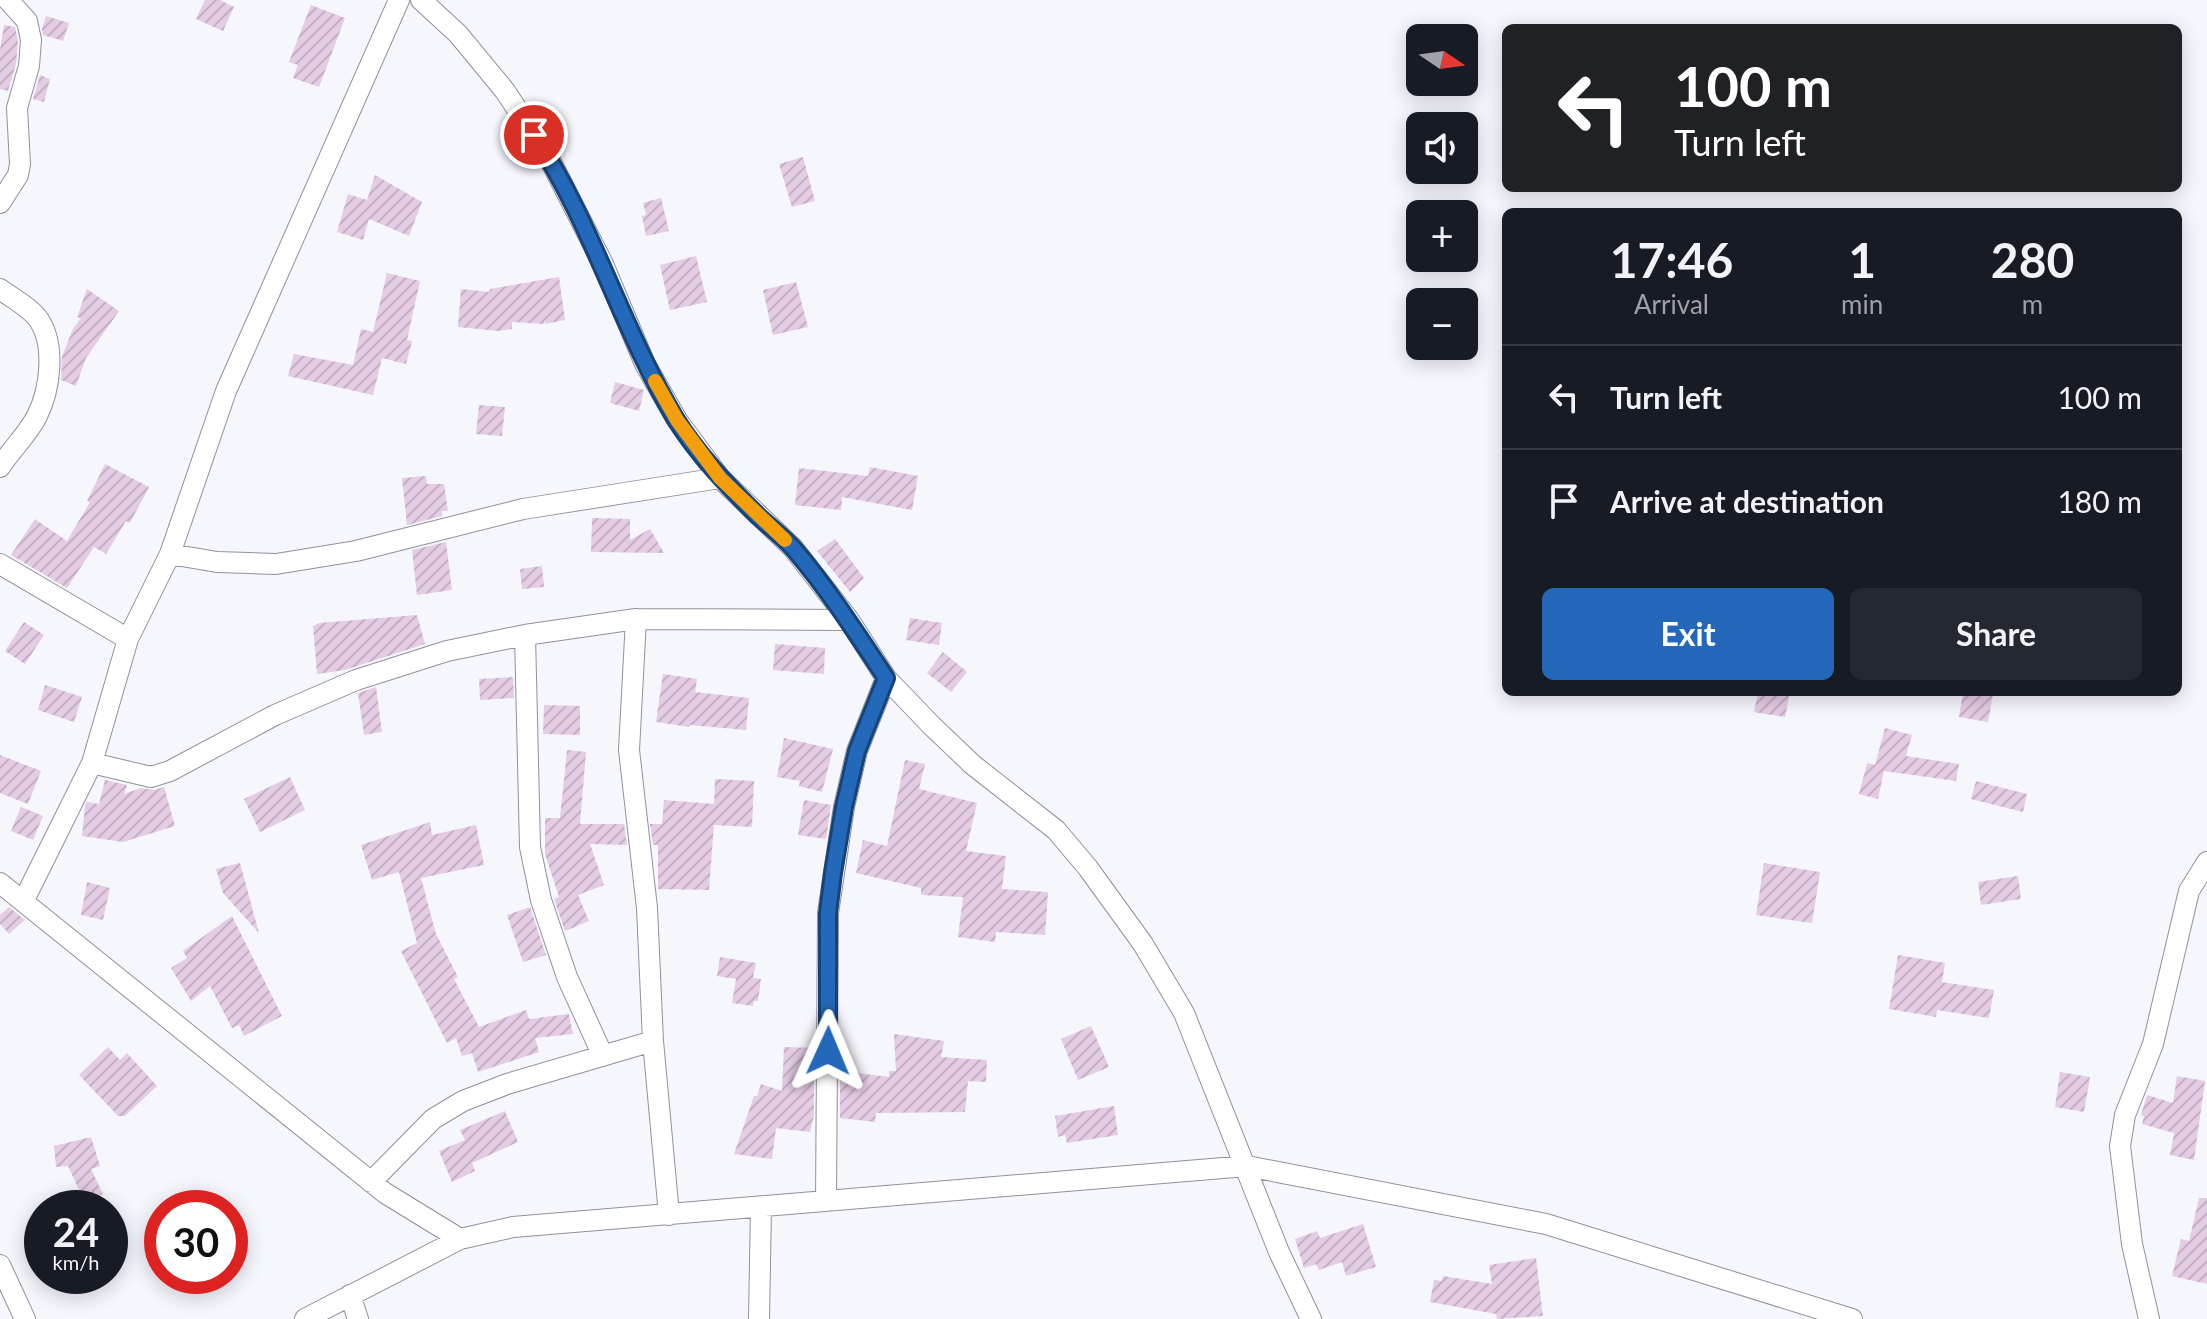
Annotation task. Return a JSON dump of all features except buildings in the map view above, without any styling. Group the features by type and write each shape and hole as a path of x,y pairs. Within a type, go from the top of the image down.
{"street":[{"path":"0,203 18,175 17,108 29,66 31,40 27,21 8,0"},
{"path":"24,900 92,763 128,639 170,554 226,391 399,0"},
{"path":"421,0 458,34 505,91 548,156 603,264 645,364 677,420 720,478 793,548 849,620 886,678 973,765 1056,830 1143,944 1184,1013 1279,1252 1311,1319"},
{"path":"0,289 38,318 50,355 44,395 36,418 0,467"},
{"path":"170,554 217,562 276,564 356,551 523,509 720,478"},
{"path":"0,564 128,639"},
{"path":"92,763 151,777 170,771 275,715 356,680 447,651 525,635 636,619 849,620"},
{"path":"636,619 629,750 647,908 653,1041 669,1215"},
{"path":"525,635 530,847 541,900 567,977 603,1056"},
{"path":"826,1201 828,913 844,807 857,751 886,678"},
{"path":"2149,1319 2132,1244 2120,1146 2125,1115 2153,1044 2189,891 2207,862"},
{"path":"0,883 371,1182 460,1239"},
{"path":"371,1182 433,1119 463,1101 507,1084 653,1041"},
{"path":"305,1319 460,1239 513,1227 1247,1166 1546,1224 1852,1319"},
{"path":"759,1319 761,1207"},
{"path":"0,1265 25,1319"},
{"path":"350,1295 358,1319"}],"slow traffic":[{"path":"655,381 677,420 720,478 785,540"}],"route":[{"path":"534,135 548,156 603,264 645,364 677,420 720,478 793,548 849,620 886,678 857,751 833,873 828,913 828,1051"}]}
